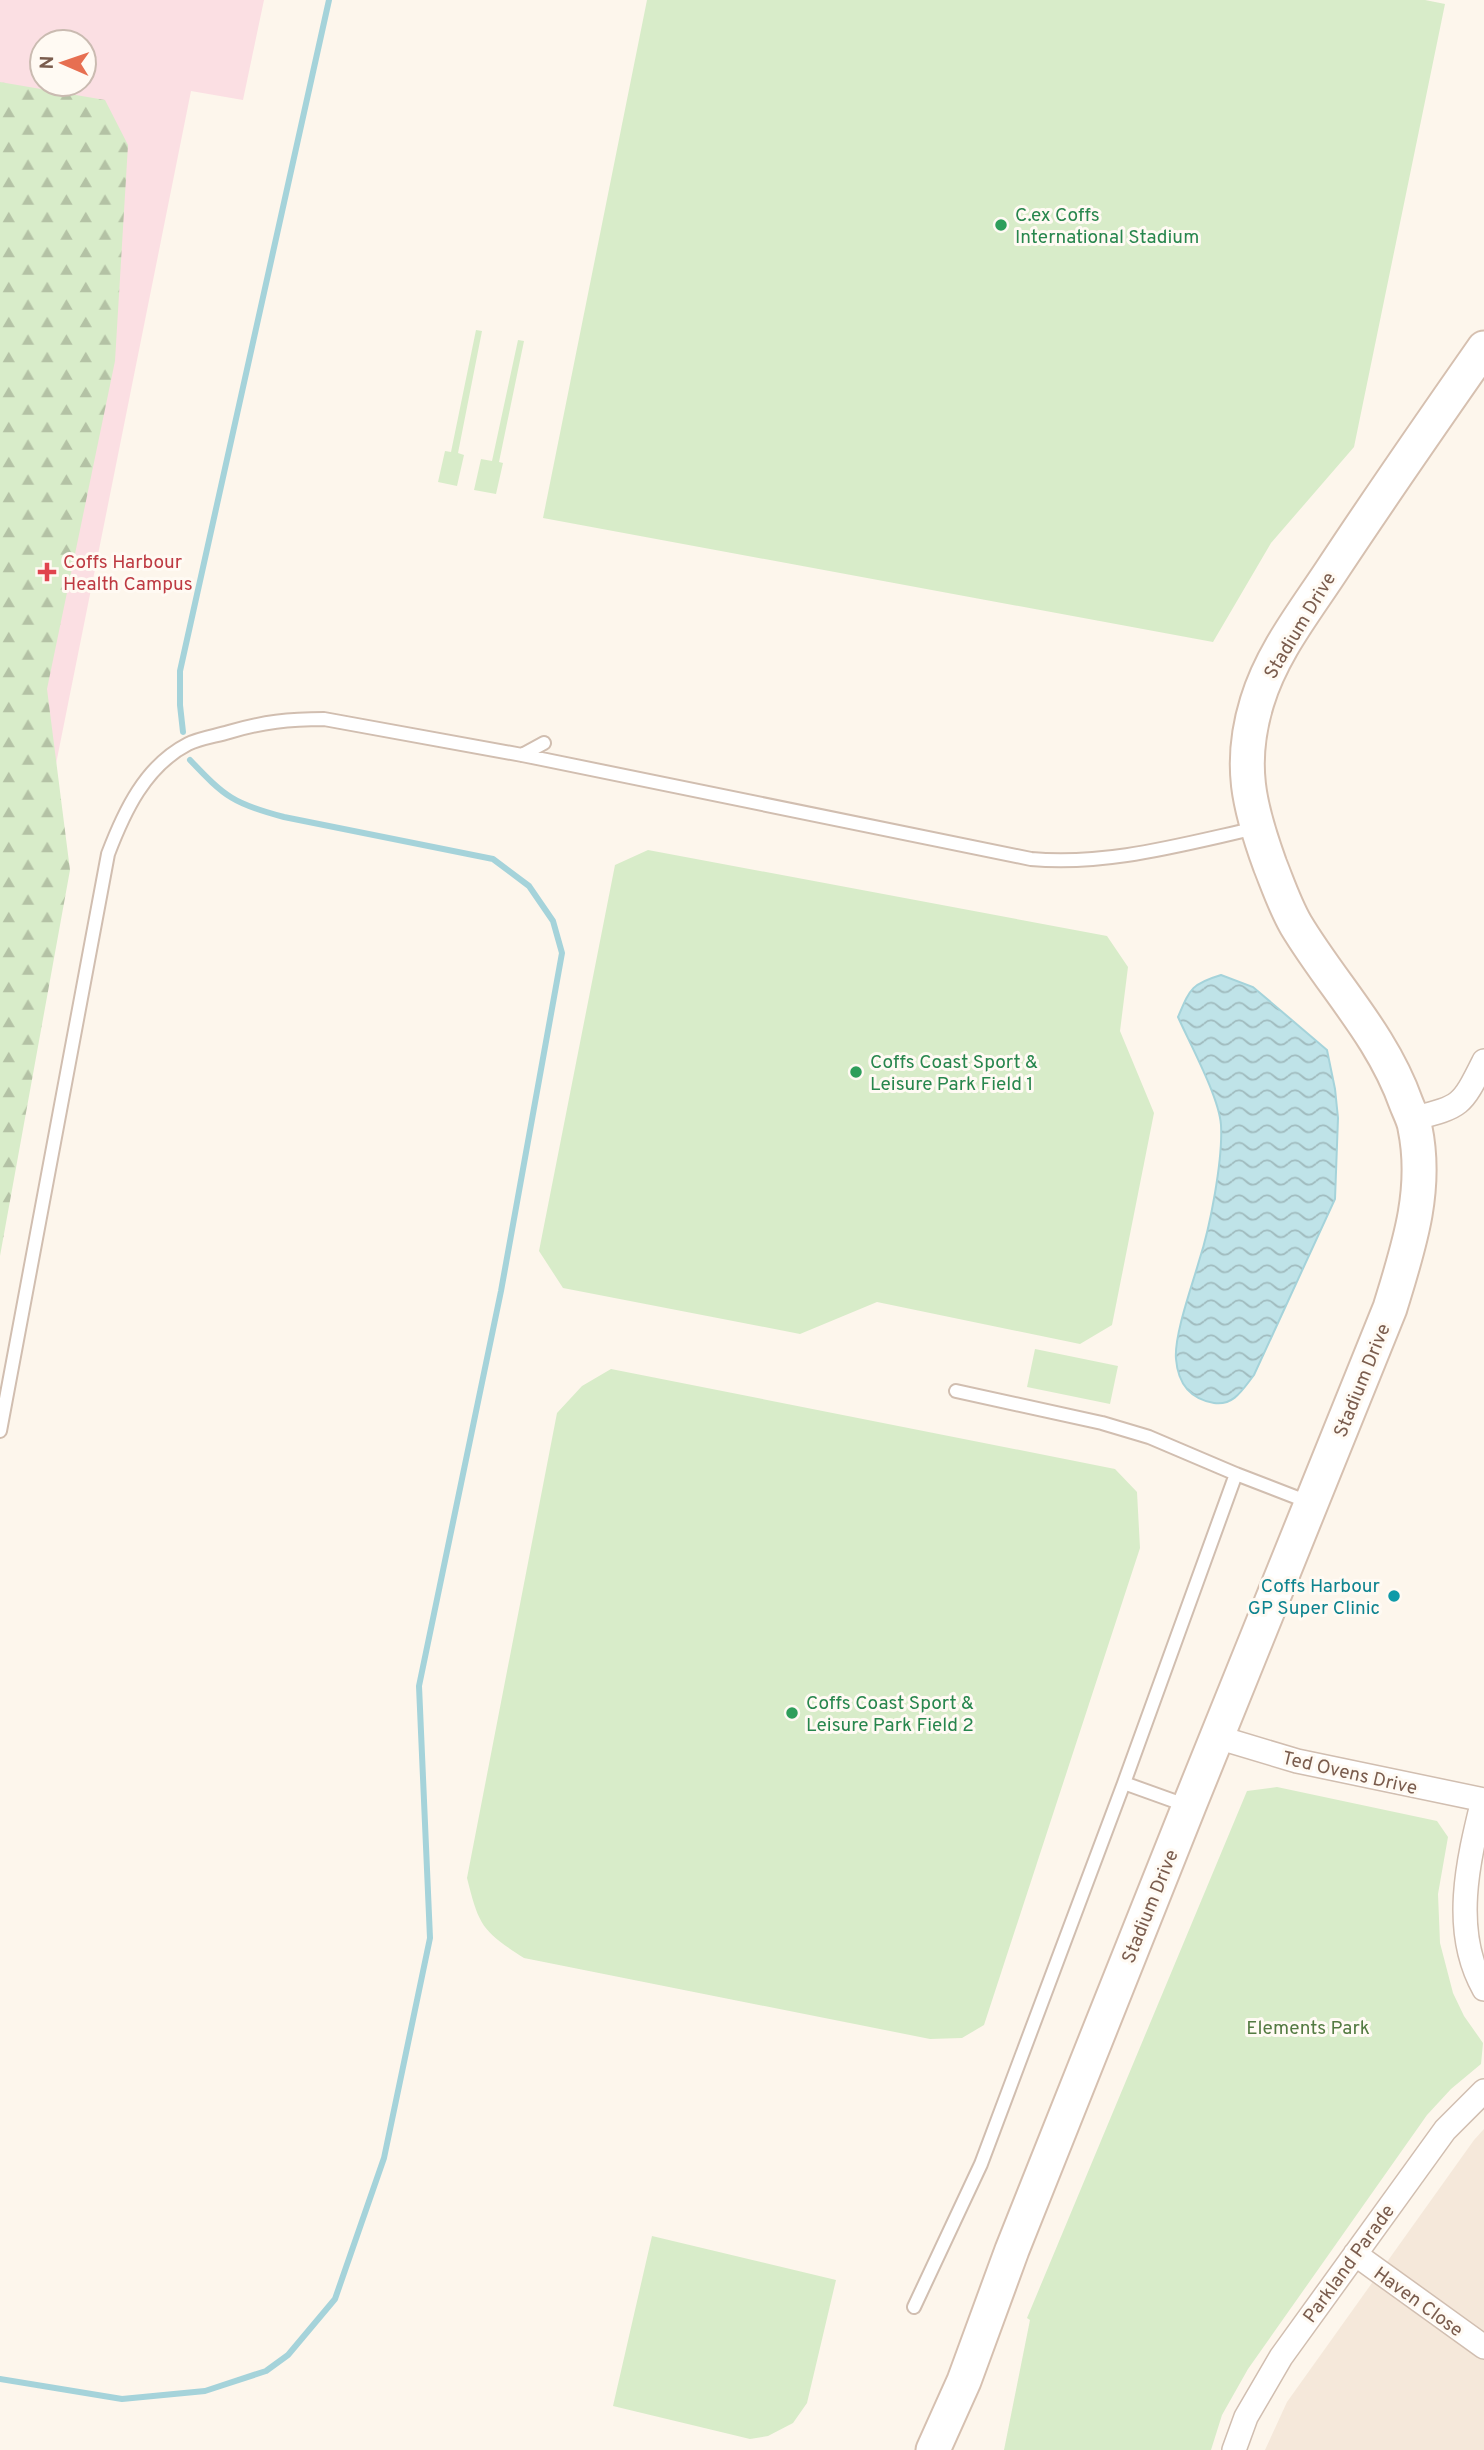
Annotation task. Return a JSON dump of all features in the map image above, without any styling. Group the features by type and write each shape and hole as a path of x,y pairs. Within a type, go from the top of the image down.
{"main road":[{"name":"Stadium Drive","path":"933,2450 964,2381 1012,2250 1391,1308 1413,1233 1420,1188 1415,1128 1397,1077 1368,1026 1296,924 1280,891 1251,809 1247,771 1249,740 1256,704 1268,670 1377,503 1484,348"}],"street":[{"path":"1412,1119 1456,1106 1468,1093 1484,1061"},
{"name":"Ted Ovens Drive","path":"1217,1737 1297,1761 1483,1800"},
{"path":"1483,1800 1469,1864 1465,1904 1469,1949 1484,1989"},
{"name":"Parkland Parade","path":"1234,2450 1246,2417 1281,2357 1445,2130 1484,2091"},
{"name":"Haven Close","path":"1355,2254 1484,2347"}],"lane":[{"path":"0,1431 108,854 132,800 151,775 172,755 190,743 266,722 324,719 522,755 1031,859 1064,862 1110,858 1257,828"},
{"path":"522,755 544,743"},
{"path":"956,1391 1102,1423 1149,1437 1312,1503"},
{"path":"914,2307 981,2164 1236,1474"},
{"path":"1124,1783 1189,1806"}],"shaded area":[{"name":"Coffs Harbour Health Campus","path":"0,0 264,0 243,100 191,91 0,1043"},
{"path":"1484,2129 1484,2450 1265,2450 1287,2402"}],"green space":[{"name":"C.ex Coffs International Stadium","path":"647,0 1425,0 1445,4 1354,447 1271,543 1213,642 543,518"},
{"name":"Coffs Harbour Health Campus","path":"0,82 28,87 28,98 105,100 128,145 115,361 47,689 70,870 0,1256"},
{"path":"476,330 482,331 458,453 464,455 457,486 438,482 445,451 451,452"},
{"path":"518,340 524,341 499,462 503,463 496,494 474,490 481,459 492,461"},
{"name":"Coffs Coast Sport & Leisure Park Field 1","path":"648,850 1107,936 1128,967 1120,1031 1154,1113 1112,1325 1080,1344 877,1302 800,1334 563,1288 539,1251 615,865"},
{"path":"1035,1349 1118,1366 1110,1404 1027,1387"},
{"name":"Coffs Coast Sport & Leisure Park Field 2","path":"611,1369 1115,1469 1137,1492 1140,1548 984,2025 962,2038 930,2039 524,1958 499,1941 479,1917 467,1878 557,1413 582,1386"},
{"name":"Elements Park","path":"1277,1787 1437,1821 1448,1837 1438,1894 1440,1943 1453,1993 1464,2016 1483,2043 1481,2064 1451,2089 1427,2115 1248,2369 1222,2415 1211,2450 1004,2450 1030,2320 1027,2318 1247,1791"},
{"path":"652,2236 836,2280 807,2403 793,2423 768,2436 750,2439 613,2406"}],"water":[{"path":"1221,975 1253,987 1327,1050 1338,1118 1335,1199 1254,1375 1233,1399 1214,1403 1192,1394 1179,1375 1176,1359 1181,1324 1211,1213 1221,1140 1221,1125 1215,1100 1178,1017 1197,985"}],"waterway":[{"path":"183,732 180,671 329,0"},
{"path":"0,2379 122,2399 205,2391 266,2371 288,2355 335,2299 384,2158 430,1938 419,1686 501,1291 562,953 553,921 529,886 493,859 284,817 253,808 231,798 190,760"}],"place":[{"name":"C.ex Coffs International Stadium","path":"1001,225"},
{"name":"Coffs Harbour Health Campus","path":"47,572"},
{"name":"Coffs Coast Sport & Leisure Park Field 1","path":"856,1072"},
{"name":"Coffs Harbour GP Super Clinic","path":"1394,1596"},
{"name":"Coffs Coast Sport & Leisure Park Field 2","path":"792,1713"}]}
